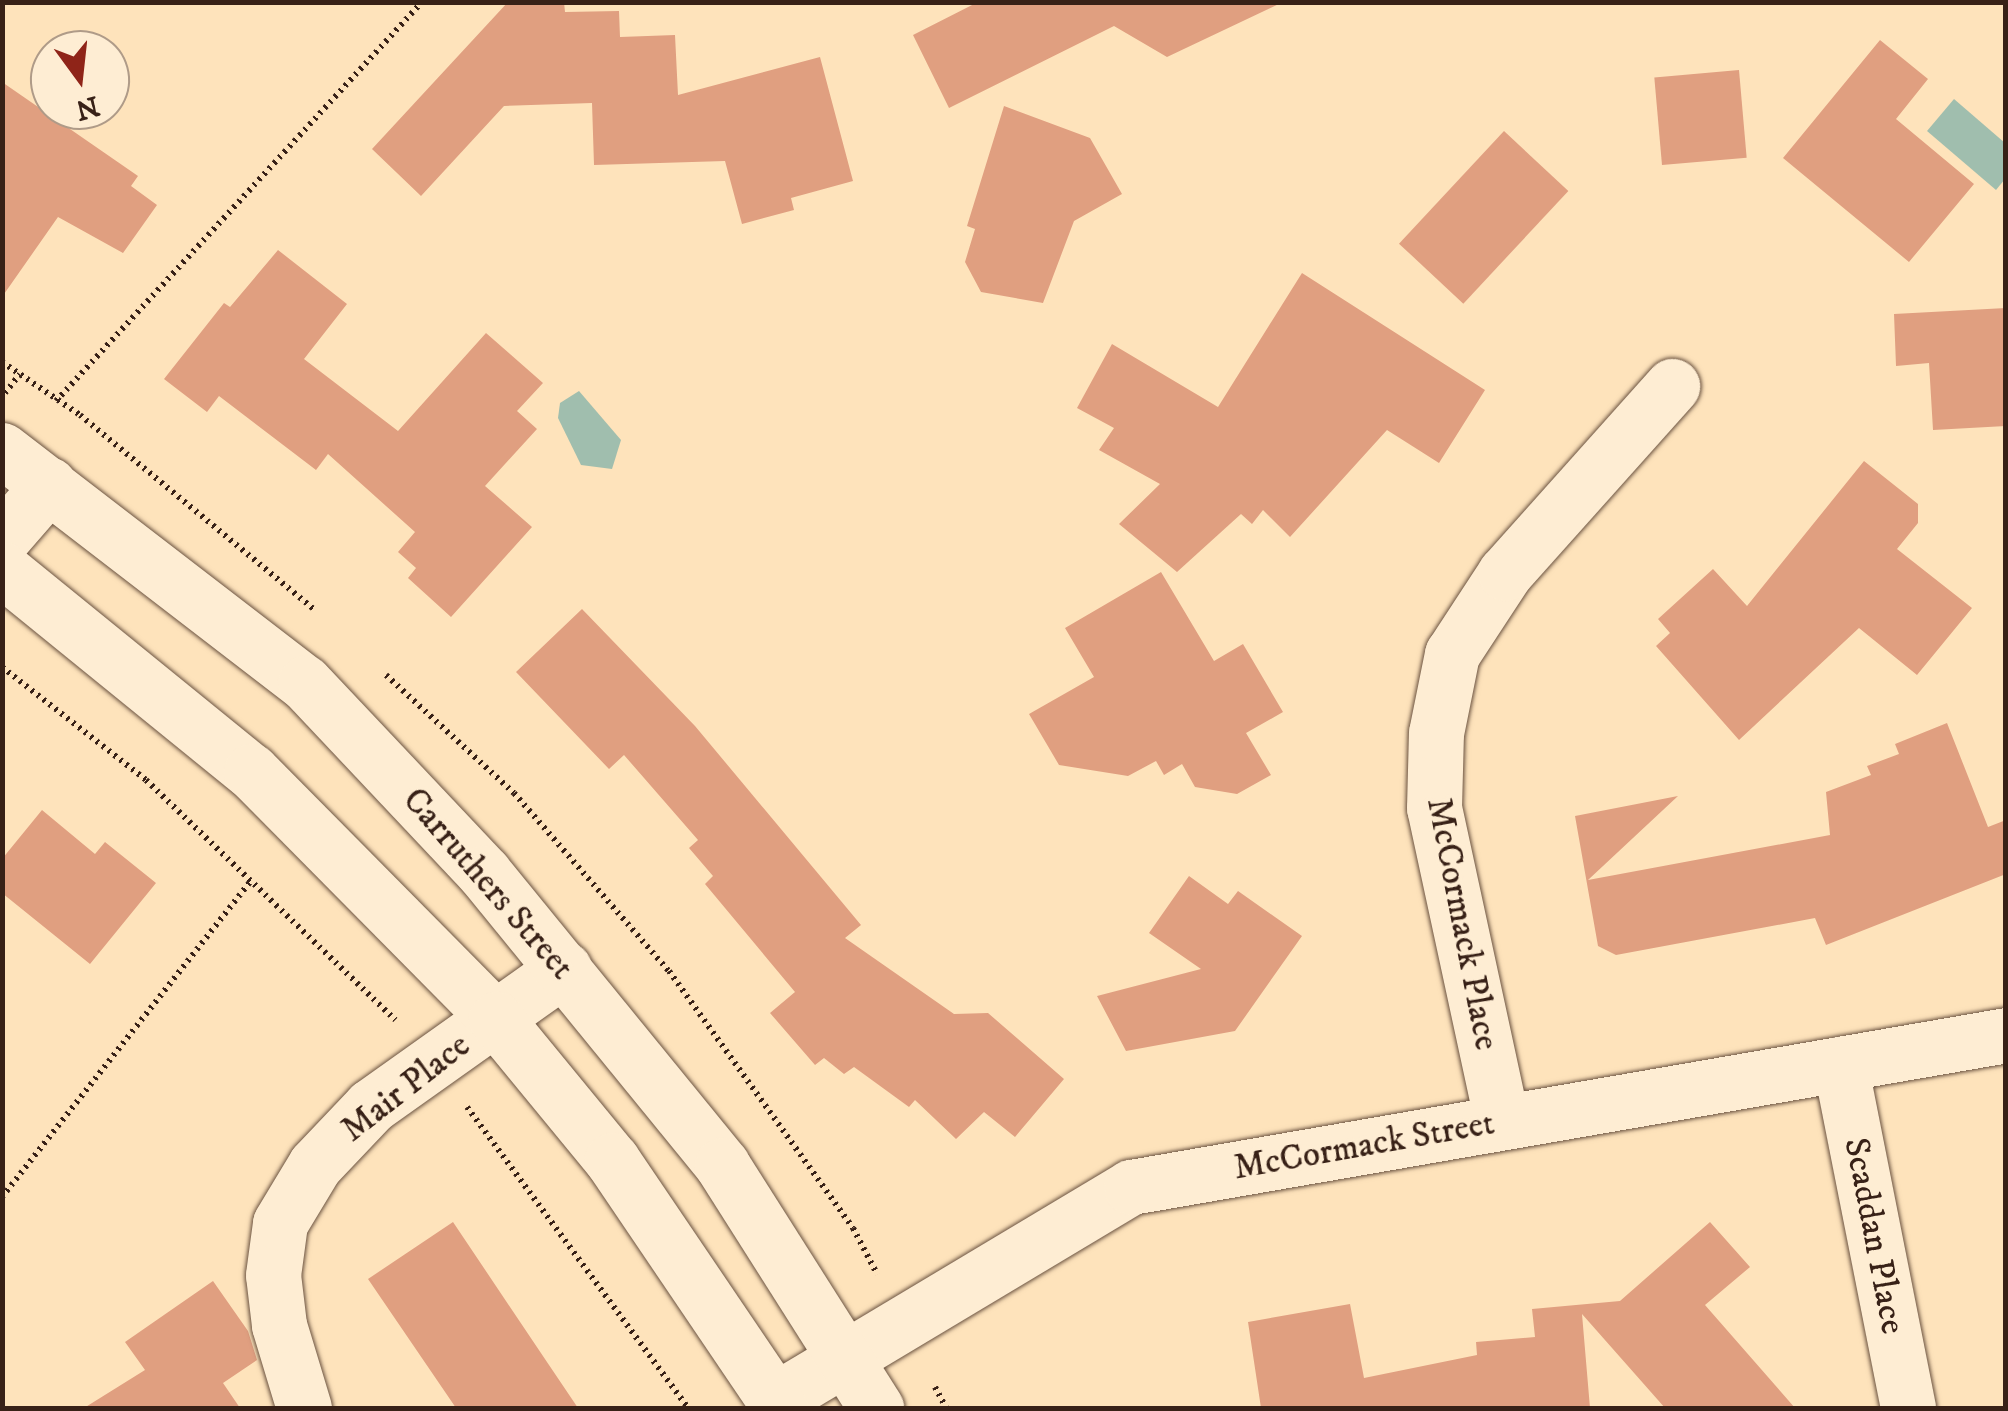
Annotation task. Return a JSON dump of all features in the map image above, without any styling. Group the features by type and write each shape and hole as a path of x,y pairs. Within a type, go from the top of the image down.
{"street":[{"name":"McCormack Place","path":"1502,1122 1434,808 1436,732 1452,654 1505,572 1672,386"},
{"name":"Carruthers Street","path":"2,450 305,683 484,873 722,1166 848,1356 876,1408"},
{"path":"2,538 48,485"},
{"path":"2,569 251,771 496,1018 612,1160 778,1404"},
{"name":"Mair Place","path":"304,1408 279,1325 272,1275 280,1223 314,1165 371,1106 564,970"},
{"name":"McCormack Street","path":"778,1404 848,1356 1131,1187 2006,1035"},
{"name":"Scaddan Place","path":"1840,1064 1908,1408"}],"path":[{"path":"2,362 56,401 422,2"},
{"path":"2,396 20,374"},
{"path":"2,666 146,780 386,1010 688,1408"},
{"path":"2,1197 251,881"}],"shaded area":[{"path":"1954,99 2005,143 2005,179 1996,190 1927,131"},
{"path":"579,391 621,440 612,469 581,465 558,418 560,403"}],"building":[{"path":"508,2 564,2 565,12 619,11 620,37 675,35 678,95 820,57 853,181 791,198 794,210 742,224 725,161 594,165 592,103 504,106 421,196 372,149"},
{"path":"978,2 1283,2 1167,57 1114,26 949,108 913,35"},
{"path":"1880,40 1928,79 1896,119 1974,184 1909,262 1783,158"},
{"path":"1739,70 1747,158 1662,165 1654,77"},
{"path":"2,82 30,101 30,130 71,130 138,176 131,186 157,205 123,253 58,217 2,297"},
{"path":"1004,106 1090,138 1122,194 1074,221 1043,303 981,292 965,262 975,229 967,226"},
{"path":"1504,131 1568,191 1463,304 1399,244"},
{"path":"278,250 347,304 304,359 398,431 486,333 543,383 517,411 537,429 485,486 532,527 451,617 408,578 416,568 398,552 415,532 328,454 316,470 219,396 207,412 164,379 224,303 230,307"},
{"path":"1302,273 1485,390 1439,463 1387,430 1290,537 1263,510 1252,524 1241,514 1177,572 1119,524 1160,484 1099,450 1114,428 1077,408 1112,344 1218,407"},
{"path":"2006,308 2006,426 1933,430 1929,363 1896,366 1894,314"},
{"path":"1864,461 1918,504 1918,523 1897,549 1972,608 1917,675 1859,628 1739,740 1656,646 1670,633 1658,619 1713,569 1747,606"},
{"path":"1161,572 1214,661 1243,644 1283,712 1246,733 1271,775 1237,794 1195,787 1182,764 1164,775 1156,761 1128,776 1059,765 1029,714 1094,677 1065,628"},
{"path":"582,609 695,726 861,925 845,938 954,1014 988,1013 1064,1079 1015,1137 984,1112 956,1139 915,1100 909,1107 854,1067 844,1074 824,1058 815,1065 770,1013 795,992 705,884 713,876 689,848 698,840 624,755 609,769 516,672"},
{"path":"1947,723 1988,827 2006,820 2006,874 1826,945 1815,918 1616,955 1598,946 1575,816 1678,796 1588,880 1830,835 1826,792 1871,775 1867,766 1899,754 1895,744"},
{"path":"42,810 95,854 105,842 156,883 90,964 2,893 2,859"},
{"path":"1189,876 1228,904 1238,891 1302,936 1235,1031 1126,1051 1097,996 1201,969 1149,933"},
{"path":"453,1222 578,1408 456,1408 368,1279"},
{"path":"1710,1222 1750,1267 1705,1305 1795,1408 1665,1408 1582,1314 1590,1408 1261,1408 1248,1322 1350,1304 1364,1378 1477,1355 1476,1342 1535,1337 1532,1309 1620,1301"},
{"path":"213,1281 248,1331 257,1360 223,1383 240,1408 84,1408 145,1370 125,1342"}]}
